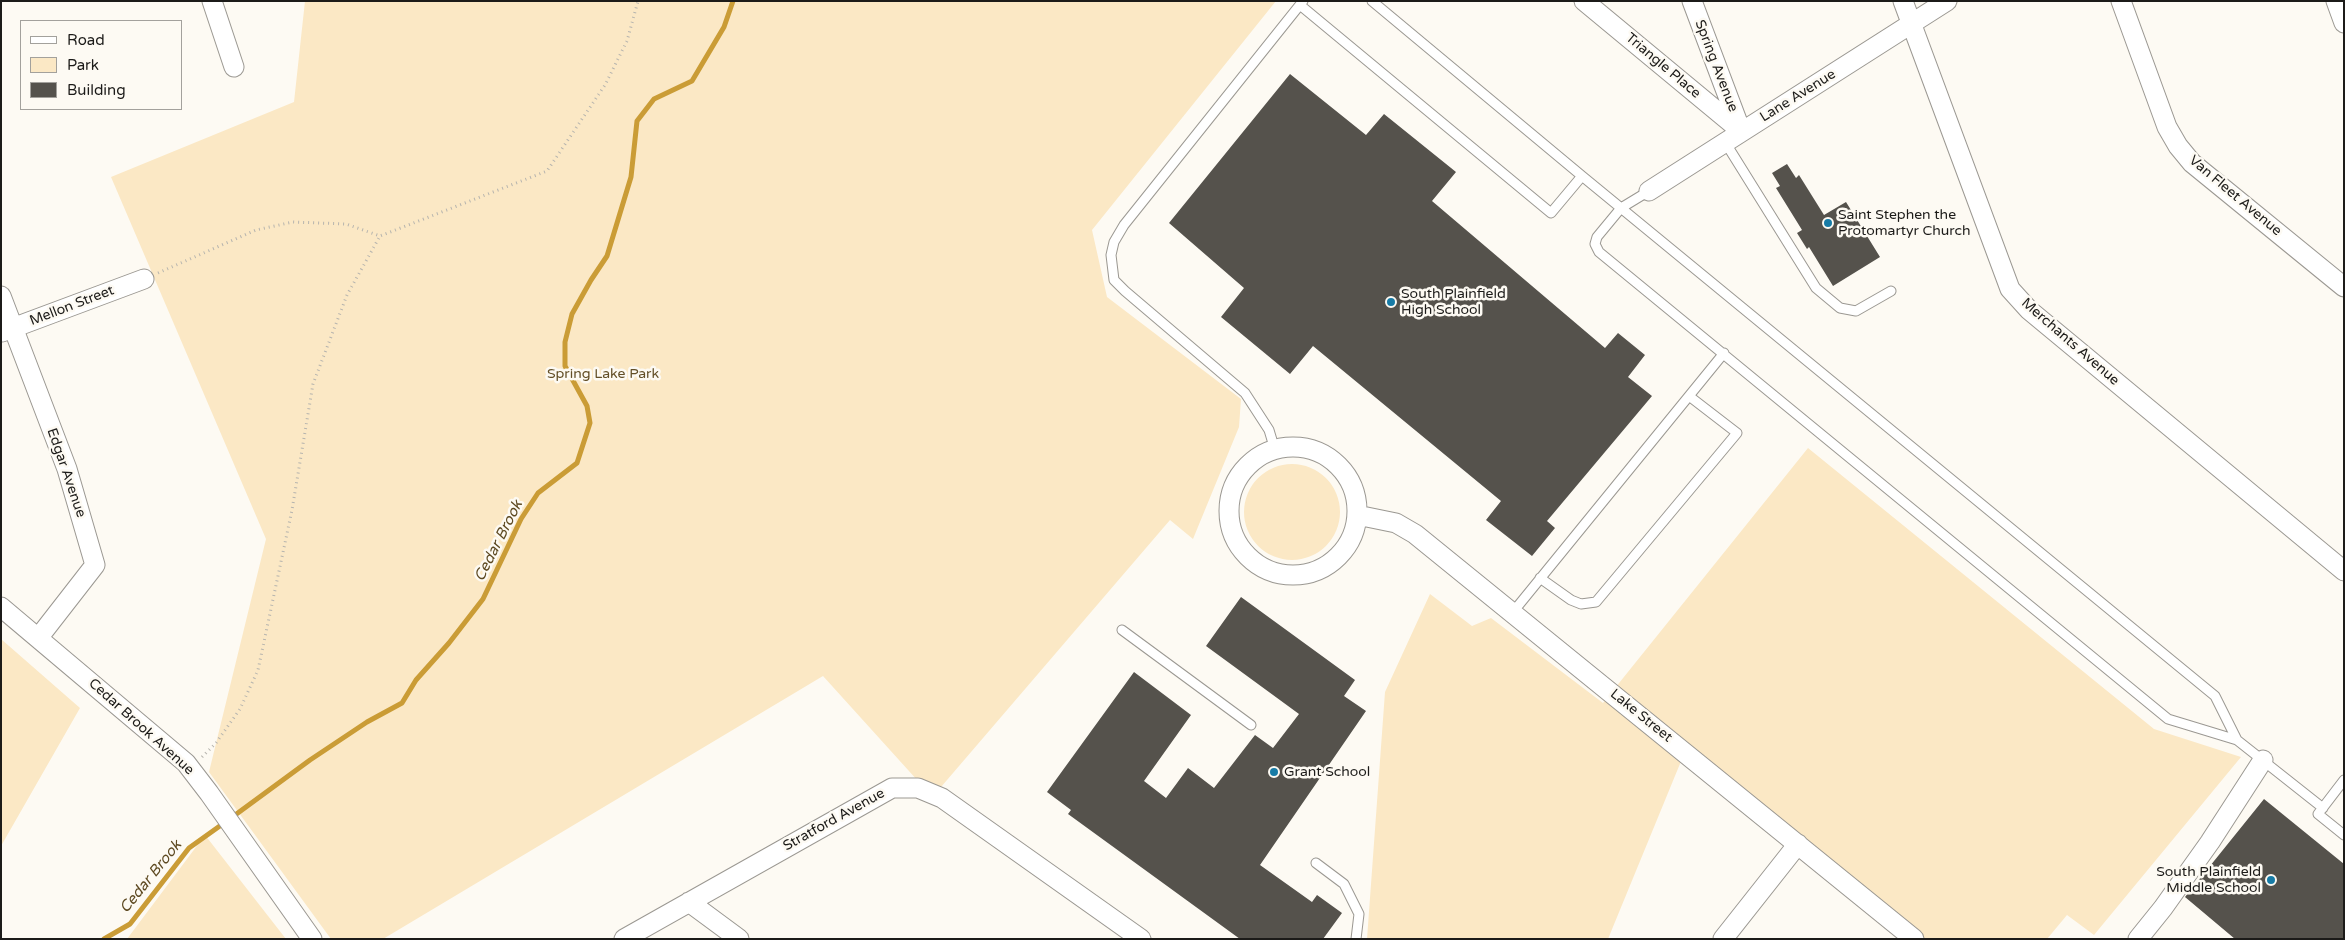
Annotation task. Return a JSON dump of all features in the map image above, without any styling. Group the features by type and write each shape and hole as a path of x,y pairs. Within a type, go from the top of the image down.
{"street":[{"path":"212,1 234,67"},
{"name":"Triangle Place","path":"1584,1 1741,131"},
{"name":"Spring Avenue","path":"1692,1 1741,131"},
{"name":"Merchants Avenue","path":"1903,1 2010,289 2029,310 2344,571"},
{"name":"Lane Avenue","path":"1649,191 1947,1"},
{"name":"Van Fleet Avenue","path":"2121,1 2167,127 2178,146 2192,163 2344,287"},
{"path":"2336,1 2344,23"},
{"name":"Mellon Street","path":"7,330 144,279"},
{"name":"Edgar Avenue","path":"1,296 7,330 67,469 95,565 39,637"},
{"path":"1289,447 1307,448 1324,455 1338,466 1349,480 1356,498 1357,515 1353,533 1338,557 1315,572 1287,575 1261,567 1240,548 1229,522 1229,504 1233,487 1242,471 1255,459 1275,450 1289,447"},
{"name":"Lake Street","path":"1357,515 1377,518 1406,528 1513,612 1914,939"},
{"name":"Cedar Brook Avenue","path":"1,607 165,744 190,769 210,793 312,939"},
{"path":"2138,939 2163,908 2210,842 2263,760"},
{"name":"Stratford Avenue","path":"624,939 892,788 918,788 942,798 1140,939"},
{"path":"1723,939 1798,844"},
{"path":"689,902 739,939"}],"lane":[{"path":"1372,1 2215,696 2237,740"},
{"path":"1275,450 1269,430 1245,393 1124,291 1114,280 1111,255 1114,242 1124,225 1301,3 1551,213 1582,176"},
{"path":"1725,142 1816,288 1840,308 1856,312 1891,291"},
{"path":"1649,191 1621,208 1597,236 1595,244 1599,252 2168,719 2237,740 2263,760 2344,835"},
{"path":"1513,612 1724,353"},
{"path":"1540,578 1571,600 1582,604 1596,602 1738,433 1690,396"},
{"path":"1122,630 1251,725"},
{"path":"2320,811 2343,783"},
{"path":"1316,863 1344,884 1359,914 1356,939"}],"path":[{"path":"190,769 216,743 240,709 258,670 292,510 313,384 347,295 380,236 547,171 605,85 627,41 638,1"},
{"path":"144,279 256,230 293,222 346,224 380,236"}],"green space":[{"name":"Spring Lake Park","path":"305,1 1276,1 1092,230 1107,297 1241,399 1239,427 1193,539 1170,520 935,794 918,781 823,676 383,939 331,939 209,772 266,539 111,177 294,102"},
{"path":"1808,448 2154,729 2241,757 2094,935 2067,915 2047,939 1911,939 1684,754 1608,939 1367,939 1385,692 1430,594 1472,626 1491,618 1603,703"},
{"path":"1292,464 1310,468 1326,478 1336,494 1340,512 1336,530 1326,546 1310,556 1292,560 1274,556 1258,546 1248,530 1244,512 1248,494 1258,478 1274,468"},
{"path":"1,639 80,708 1,846"},
{"path":"205,835 286,939 127,939"}],"building":[{"name":"South Plainfield High School","path":"1290,74 1366,135 1384,114 1456,172 1432,201 1605,348 1618,333 1645,355 1628,377 1652,396 1547,521 1555,528 1532,556 1486,520 1501,501 1313,346 1290,374 1221,317 1244,288 1169,223"},
{"name":"Saint Stephen the Protomartyr Church","path":"1787,164 1796,178 1799,175 1824,215 1846,202 1880,257 1833,286 1809,247 1807,249 1797,233 1802,230 1776,188 1780,186 1772,173"},
{"name":"Grant School","path":"1241,597 1355,680 1344,696 1366,711 1260,865 1312,902 1317,895 1342,913 1323,939 1240,939 1068,814 1071,810 1047,792 1134,672 1191,715 1144,781 1166,798 1188,768 1214,788 1255,735 1273,748 1299,714 1206,646"},
{"name":"South Plainfield Middle School","path":"2264,799 2344,864 2344,939 2235,939 2185,897"}],"waterway":[{"name":"Cedar Brook","path":"231,818 310,760 367,722 402,703 416,680 449,643 483,599 521,519 538,493 577,463 590,423 587,406 565,366 565,342 572,314 607,256 631,177 637,121 654,99 692,81 724,27 733,1"},
{"name":"Cedar Brook","path":"104,939 130,924 189,848 224,823"}],"place":[{"name":"Saint Stephen the Protomartyr Church","path":"1828,223"},
{"name":"South Plainfield High School","path":"1391,302"},
{"name":"Grant School","path":"1274,772"},
{"name":"South Plainfield Middle School","path":"2271,880"}]}
